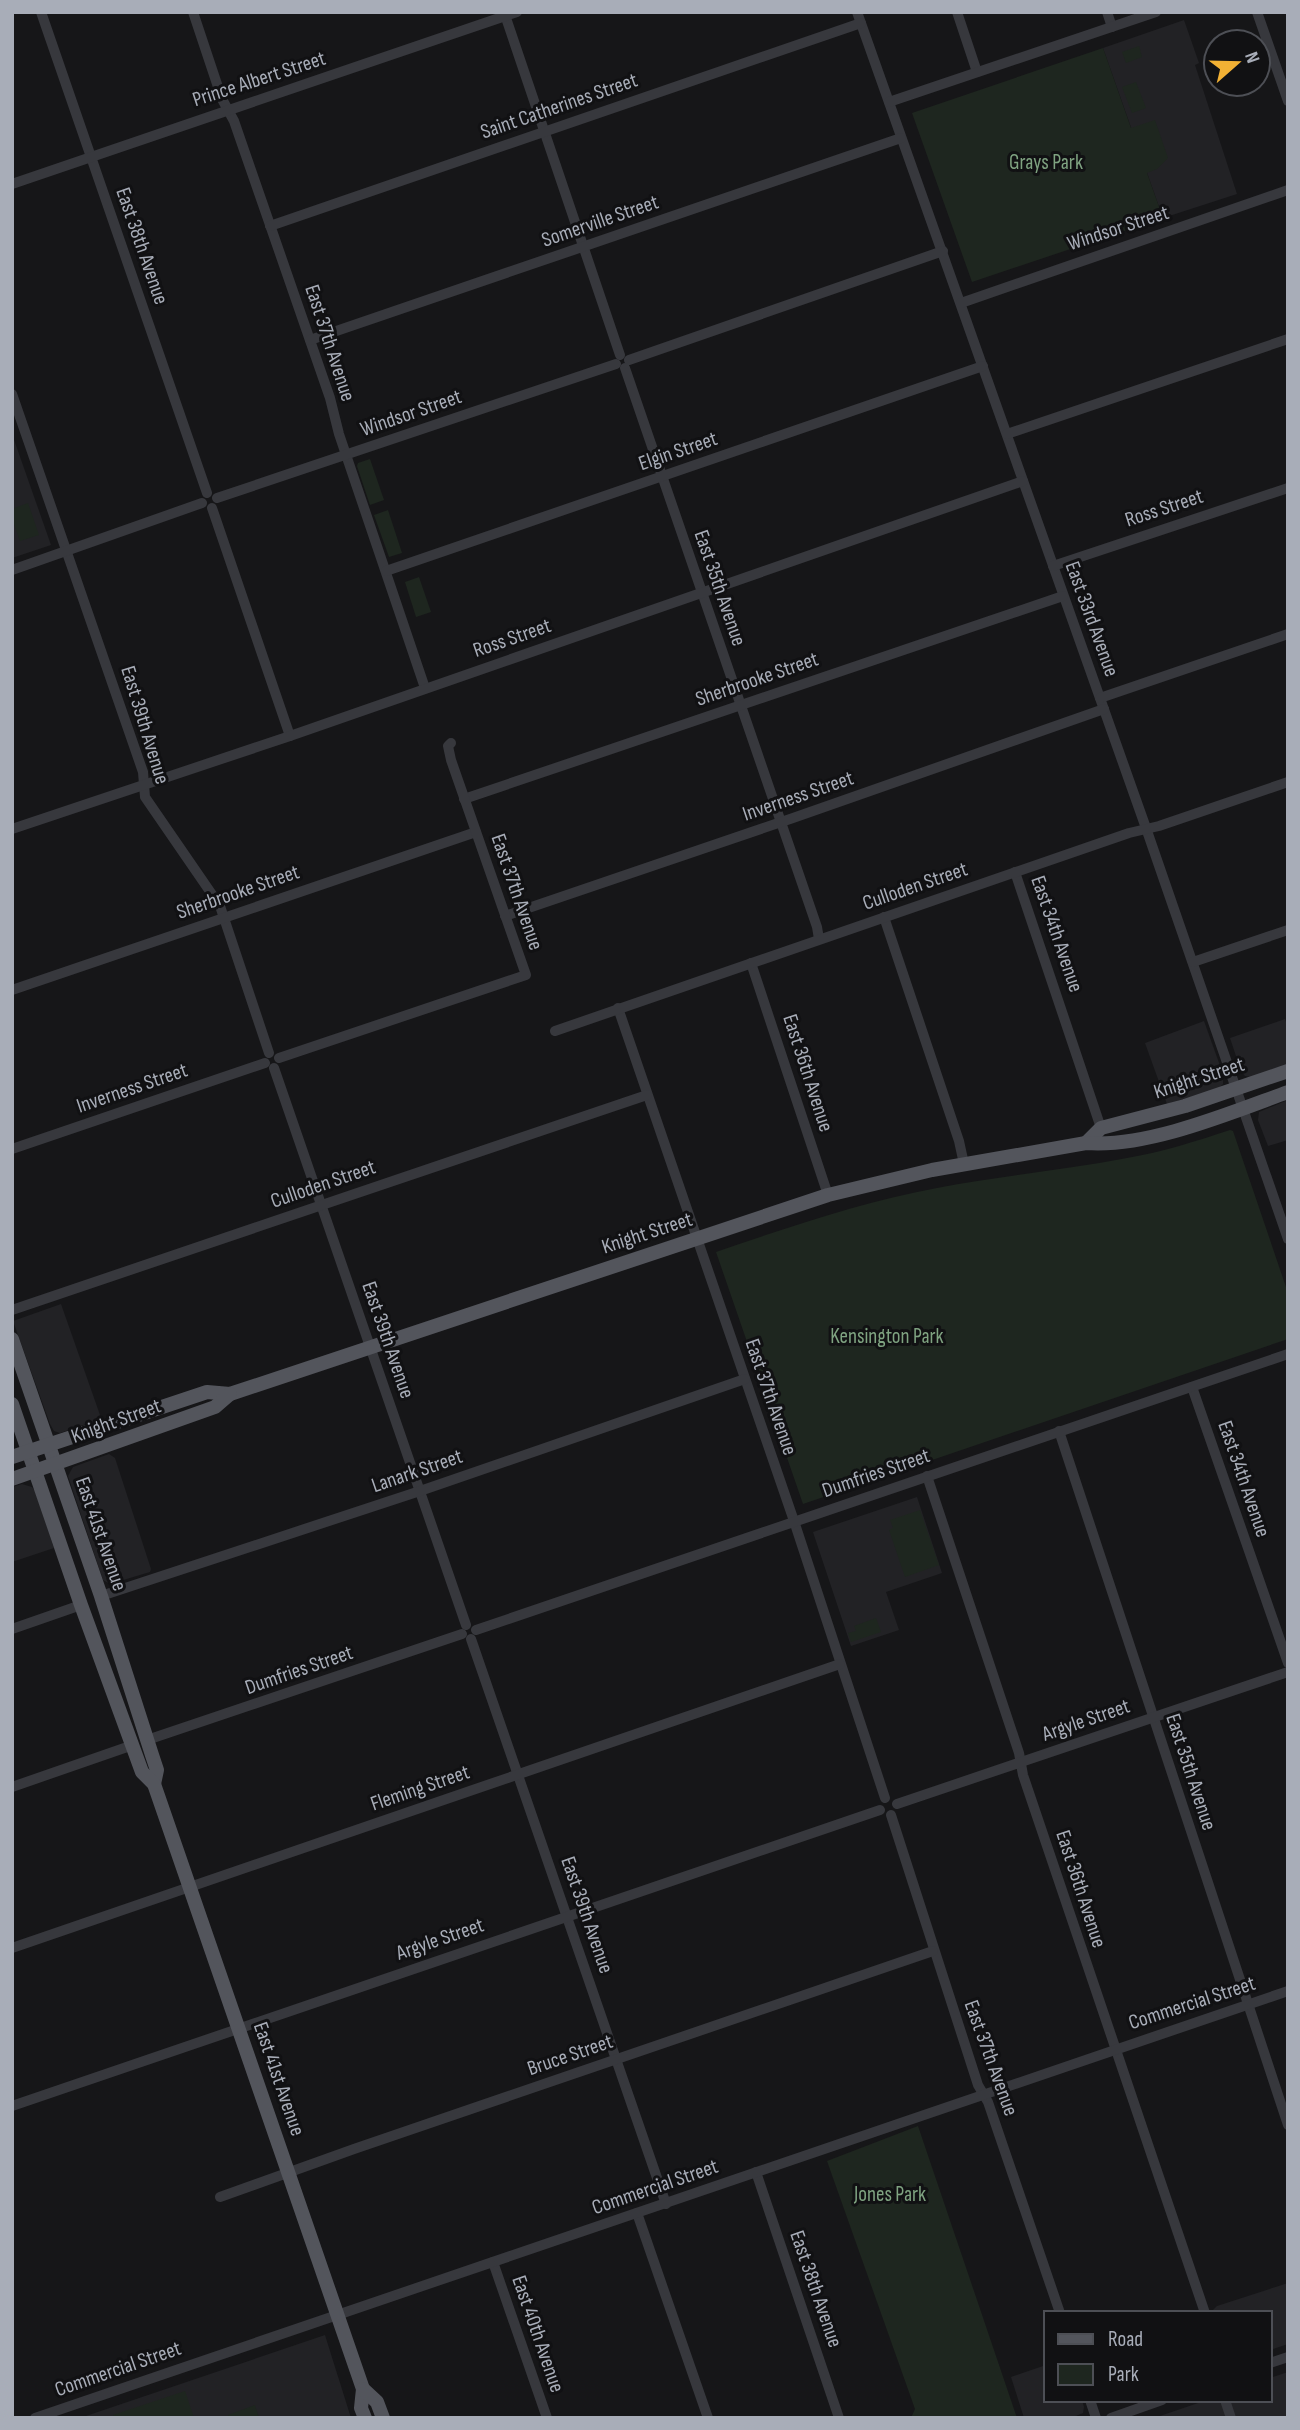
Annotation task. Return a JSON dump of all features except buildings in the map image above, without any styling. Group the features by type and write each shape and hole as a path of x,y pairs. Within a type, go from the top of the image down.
{"main road":[{"name":"Knight Street","path":"1101,1128 1185,1106 1288,1071"},
{"name":"Knight Street","path":"12,1479 215,1407 230,1394 828,1195 964,1164 1086,1143 1105,1144 1156,1135 1288,1092"},
{"path":"1086,1143 1101,1128"},
{"name":"East 41st Avenue","path":"12,1339 101,1596 140,1743 142,1772 154,1784 289,2172 363,2389 361,2407 365,2418"},
{"name":"Knight Street","path":"12,1457 207,1392 230,1394"},
{"name":"East 41st Avenue","path":"12,1404 81,1605 140,1743"},
{"name":"East 41st Avenue","path":"363,2389 377,2402 383,2418"}],"street":[{"name":"East 38th Avenue","path":"41,12 290,736"},
{"name":"East 37th Avenue","path":"193,12 310,340 346,456 425,688"},
{"name":"Prince Albert Street","path":"12,184 517,12"},
{"path":"957,12 977,72"},
{"path":"1107,12 1112,27"},
{"path":"889,102 1156,12"},
{"path":"1257,12 1288,101"},
{"name":"East 35th Avenue","path":"505,14 819,939"},
{"name":"Saint Catherines Street","path":"270,226 544,132 859,17"},
{"name":"East 33rd Avenue","path":"859,17 1146,828 1288,1239"},
{"name":"Somerville Street","path":"310,340 901,138"},
{"name":"Windsor Street","path":"961,303 1288,191"},
{"name":"Windsor Street","path":"12,570 209,500 346,456 943,251"},
{"path":"1007,434 1288,339"},
{"name":"Elgin Street","path":"386,571 983,366"},
{"name":"East 39th Avenue","path":"12,394 143,772 145,797 220,906 224,917 666,2204"},
{"name":"Ross Street","path":"12,829 290,736 1023,481"},
{"name":"Ross Street","path":"1053,566 1288,488"},
{"name":"Sherbrooke Street","path":"464,799 1063,596"},
{"name":"Inverness Street","path":"505,916 781,822 1288,634"},
{"name":"East 37th Avenue","path":"451,743 448,746 451,760 526,975"},
{"name":"Culloden Street","path":"555,1031 1015,872 1288,782"},
{"name":"Sherbrooke Street","path":"12,990 476,832"},
{"name":"East 34th Avenue","path":"1015,872 1101,1128"},
{"path":"884,917 959,1141 964,1164"},
{"path":"1193,962 1288,930"},
{"name":"East 36th Avenue","path":"751,962 828,1195"},
{"name":"Inverness Street","path":"12,1149 526,975"},
{"name":"East 37th Avenue","path":"618,1008 794,1521 885,1798"},
{"name":"Culloden Street","path":"12,1310 647,1094"},
{"name":"Dumfries Street","path":"12,1787 1288,1354"},
{"name":"Lanark Street","path":"101,1596 420,1491 745,1379"},
{"name":"East 34th Avenue","path":"1192,1387 1288,1663"},
{"name":"East 35th Avenue","path":"1059,1431 1288,2125"},
{"name":"East 36th Avenue","path":"927,1476 1114,2049 1204,2311"},
{"path":"12,1629 81,1605"},
{"name":"Fleming Street","path":"12,1948 840,1664"},
{"name":"Argyle Street","path":"897,1804 1288,1672"},
{"path":"885,1798 894,1799 897,1804 897,1810 886,1812 881,1802 885,1798"},
{"name":"East 37th Avenue","path":"886,1812 1059,2311"},
{"name":"Argyle Street","path":"12,2106 567,1917 886,1812"},
{"name":"Bruce Street","path":"220,2197 933,1951"},
{"name":"Commercial Street","path":"35,2418 1288,1991"},
{"name":"East 38th Avenue","path":"756,2172 839,2418"},
{"path":"637,2214 708,2418"},
{"name":"East 40th Avenue","path":"494,2262 547,2418"},
{"path":"1111,2418 1138,2413 1158,2402"}],"shaded area":[{"path":"1184,20 1199,63 1195,65 1202,86 1202,98 1206,98 1237,194 1163,218 1103,48"},
{"path":"12,434 51,545 12,558"},
{"path":"1285,1019 1288,1027 1288,1064 1251,1077 1245,1076 1230,1038"},
{"path":"1204,1021 1223,1074 1223,1084 1219,1088 1167,1104 1145,1043"},
{"path":"1288,1100 1288,1140 1268,1146 1258,1120 1259,1112"},
{"path":"61,1304 100,1415 98,1420 60,1433 54,1431 50,1424 13,1321"},
{"path":"109,1454 115,1458 151,1569 150,1572 110,1584 103,1580 68,1476 73,1467"},
{"path":"22,1484 35,1491 54,1548 12,1562 12,1487"},
{"path":"917,1497 942,1573 886,1592 899,1630 851,1646 813,1532"},
{"path":"1288,2283 1288,2344 1272,2349 1272,2311 1213,2311 1217,2306"},
{"path":"325,2335 351,2418 80,2418"},
{"path":"1044,2366 1044,2402 1083,2402 1083,2413 1071,2418 1024,2418 1011,2377"},
{"path":"1288,2372 1288,2418 1154,2418 1201,2402 1272,2402 1272,2377"}],"green space":[{"path":"1139,46 1142,57 1126,63 1122,52"},
{"name":"Grays Park","path":"1103,48 1131,128 1155,120 1168,158 1157,169 1147,173 1163,218 972,282 912,113"},
{"path":"1136,82 1146,108 1132,113 1122,87"},
{"path":"370,459 384,500 370,505 357,466 358,463"},
{"path":"28,503 39,535 20,541 12,519 12,509"},
{"path":"388,510 402,553 389,557 374,515"},
{"path":"419,577 431,612 416,617 405,582"},
{"name":"Kensington Park","path":"1233,1131 1288,1293 1288,1339 803,1504 716,1252 881,1200 961,1184 1140,1156"},
{"path":"920,1510 939,1565 905,1577 889,1530 893,1528 890,1520"},
{"path":"876,1618 881,1632 851,1642 848,1633 856,1631 854,1626"},
{"name":"Jones Park","path":"918,2126 1017,2418 911,2418 915,2409 827,2161"},
{"path":"185,2391 194,2418 114,2418 113,2415"},
{"path":"255,2405 259,2418 229,2418 228,2415"}]}
